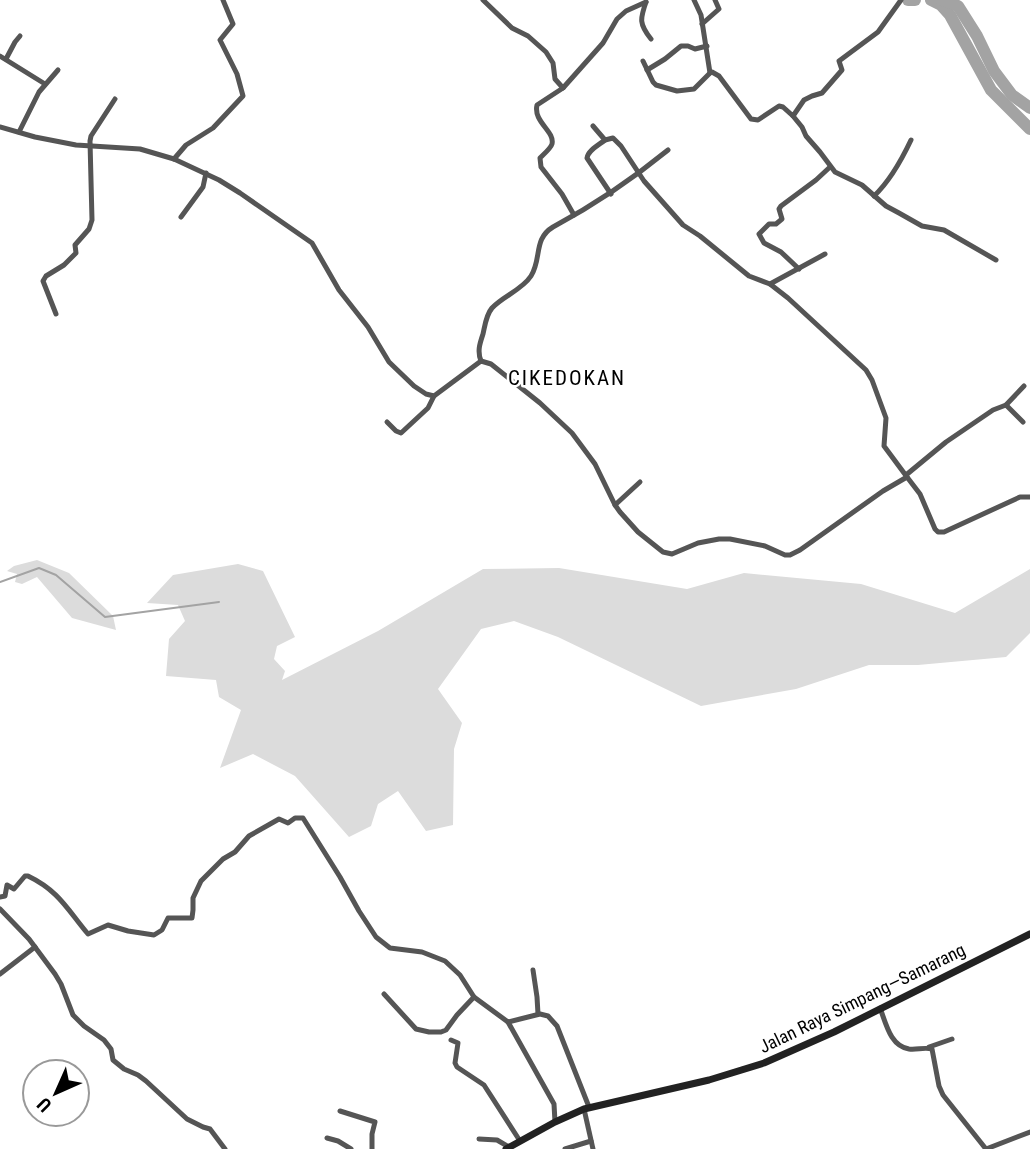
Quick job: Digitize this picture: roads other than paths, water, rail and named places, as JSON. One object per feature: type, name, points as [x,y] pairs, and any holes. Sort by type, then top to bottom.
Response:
[{"type":"main road","name":"Jalan Raya Simpang—Samarang","points":[[508,1148],[586,1108],[745,1070],[805,1046],[1030,934]]},
{"type":"street","points":[[174,159],[186,145],[213,128],[243,96],[237,74],[220,40],[233,24],[223,0]]},
{"type":"street","points":[[483,0],[512,28],[523,33],[546,52],[553,64],[555,79],[563,88]]},
{"type":"street","points":[[694,0],[701,15],[710,73]]},
{"type":"street","points":[[702,24],[719,9],[715,0]]},
{"type":"street","points":[[574,215],[541,167],[540,158],[553,142],[535,109],[539,103],[563,88],[603,43],[617,19],[626,11],[647,1]]},
{"type":"street","points":[[647,1],[641,24],[651,39]]},
{"type":"street","points":[[793,116],[804,100],[822,93],[830,86],[842,70],[838,62],[840,59],[878,32],[900,2]]},
{"type":"street","points":[[20,36],[3,57],[45,84]]},
{"type":"street","points":[[647,70],[681,46],[695,49],[707,46]]},
{"type":"street","points":[[642,61],[656,85],[677,91],[694,89],[710,73]]},
{"type":"street","points":[[19,132],[33,102],[58,70]]},
{"type":"street","points":[[710,73],[719,76],[751,119],[758,120],[779,106],[783,107],[802,127],[835,172],[862,185],[899,214],[922,226],[944,230],[996,260]]},
{"type":"street","points":[[57,314],[43,281],[76,253],[74,246],[90,225],[92,214],[89,146],[91,136],[115,99]]},
{"type":"street","points":[[593,126],[605,140]]},
{"type":"street","points":[[0,127],[58,142],[131,147],[174,159],[206,173],[240,193],[312,243],[339,290],[368,327],[389,362],[414,386],[434,396]]},
{"type":"street","points":[[611,194],[587,154],[605,140],[613,138],[644,181],[683,225],[710,243],[749,276],[770,284],[788,298],[866,370],[886,418],[884,446],[920,494],[935,529],[944,532],[1020,497],[1030,497]]},
{"type":"street","points":[[874,196],[888,180],[911,140]]},
{"type":"street","points":[[481,360],[479,348],[487,318],[492,308],[529,279],[534,271],[544,233],[611,194],[668,150]]},
{"type":"street","points":[[799,269],[781,252],[764,243],[759,234],[769,224],[776,224],[782,219],[780,206],[830,167]]},
{"type":"street","points":[[181,217],[202,190],[206,173]]},
{"type":"street","points":[[770,284],[825,254]]},
{"type":"street","points":[[387,422],[401,433],[428,408],[434,396],[481,360]]},
{"type":"street","points":[[481,360],[491,364],[541,403],[572,433],[595,464],[615,505],[638,532],[665,553],[672,554],[698,543],[719,539],[765,546],[785,555],[800,551],[906,476],[946,442],[993,410],[1006,405],[1024,386]]},
{"type":"street","points":[[1006,405],[1023,422]]},
{"type":"street","points":[[615,505],[640,482]]},
{"type":"street","points":[[2,897],[7,885],[13,889],[26,876],[51,889],[88,934],[108,925],[154,935],[160,932],[169,918],[192,918],[193,898],[199,884],[249,836],[279,819],[288,823],[295,818],[303,818],[376,937],[390,948],[422,952],[446,961],[460,975],[474,997],[508,1022],[554,1104],[555,1122]]},
{"type":"street","points":[[0,909],[25,934],[59,979],[73,1015],[104,1040],[116,1063],[141,1077],[187,1119],[210,1129],[225,1149]]},
{"type":"street","points":[[0,974],[35,947]]},
{"type":"street","points":[[533,970],[538,1014]]},
{"type":"street","points":[[384,994],[413,1027],[429,1032],[446,1030],[474,997]]},
{"type":"street","points":[[877,1010],[897,1044],[909,1049],[929,1047],[952,1039]]},
{"type":"street","points":[[508,1022],[538,1014],[548,1016],[558,1026],[586,1108],[593,1149]]},
{"type":"street","points":[[451,1040],[458,1043],[454,1063],[484,1085],[520,1141]]},
{"type":"street","points":[[929,1047],[932,1049],[943,1094],[985,1149],[1030,1132]]},
{"type":"street","points":[[340,1111],[375,1122],[372,1149]]},
{"type":"street","points":[[327,1138],[351,1149]]},
{"type":"street","points":[[479,1139],[497,1140],[508,1148]]},
{"type":"street","points":[[565,1149],[591,1141]]},
{"type":"waterway","points":[[908,0],[915,0]]},
{"type":"waterway","points":[[931,0],[941,5],[950,15],[991,90],[1030,129]]},
{"type":"waterway","points":[[942,0],[958,6],[994,71],[1012,95],[1030,108]]},
{"type":"waterway","points":[[0,582],[39,568],[56,575],[105,617],[219,602]]},
{"type":"district","name":"CIKEDOKAN","points":[[567,378]]}]
